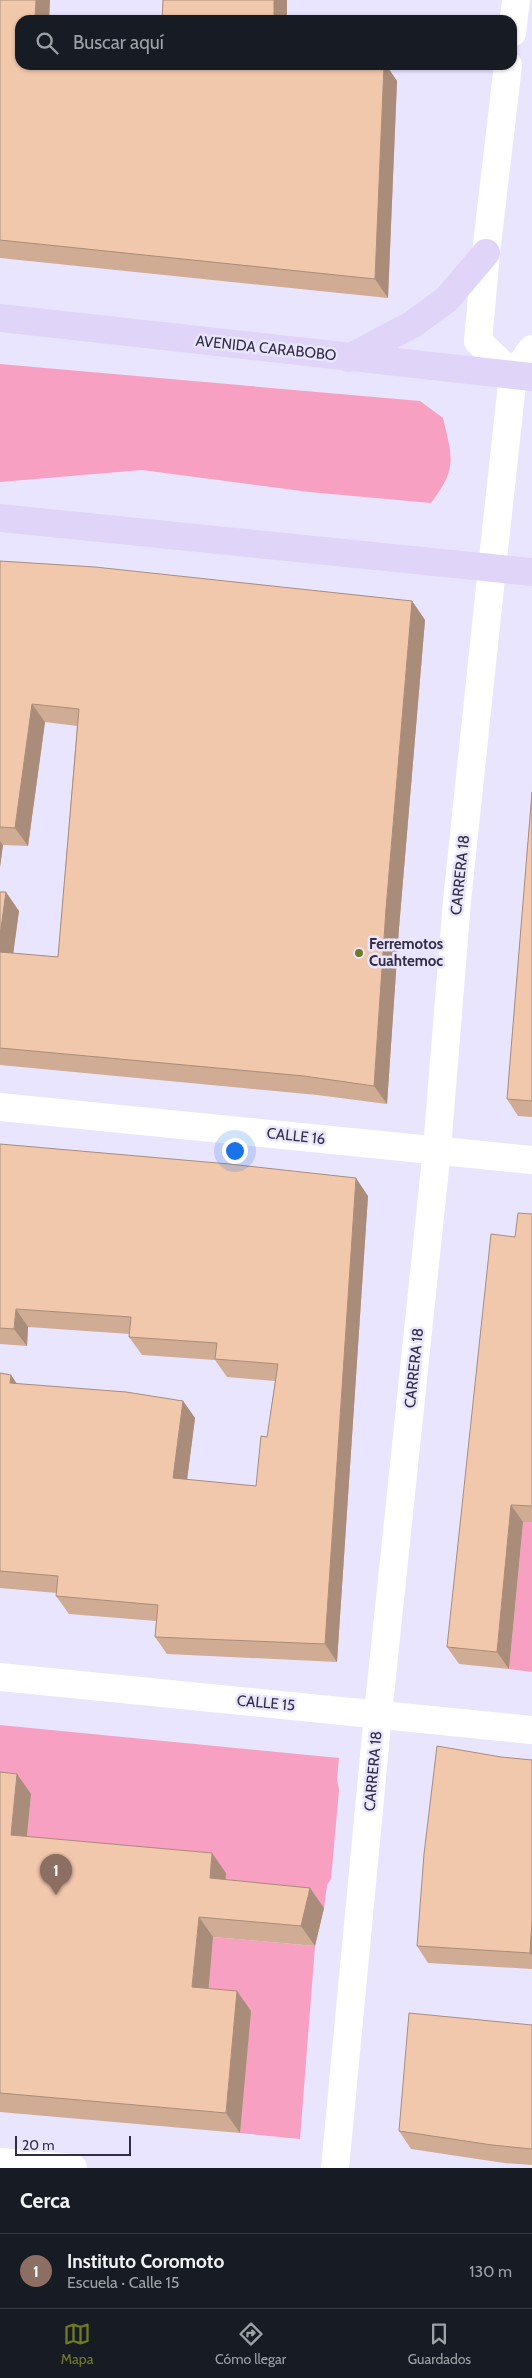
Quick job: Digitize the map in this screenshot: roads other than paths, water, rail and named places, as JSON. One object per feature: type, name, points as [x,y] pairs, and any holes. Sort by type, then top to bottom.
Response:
[{"type":"main road","points":[[349,358],[413,324],[447,299],[486,252]]},
{"type":"main road","name":"AVENIDA CARABOBO","points":[[0,318],[522,376]]},
{"type":"main road","points":[[0,518],[532,572]]},
{"type":"street","points":[[514,15],[516,0]]},
{"type":"street","points":[[507,70],[486,252],[478,340],[522,376],[532,349]]},
{"type":"street","name":"CARRERA 18","points":[[335,2168],[378,1714],[437,1149],[457,901],[492,568],[522,376]]},
{"type":"street","name":"CALLE 16","points":[[0,1107],[437,1149],[532,1160]]},
{"type":"street","name":"CALLE 15","points":[[0,1677],[532,1730]]},
{"type":"street","points":[[0,2162],[73,2168]]},
{"type":"place","name":"Ferremotos Cuahtemoc","points":[[359,953]]},
{"type":"place","name":"Instituto Coromoto","points":[[56,1895]]}]
